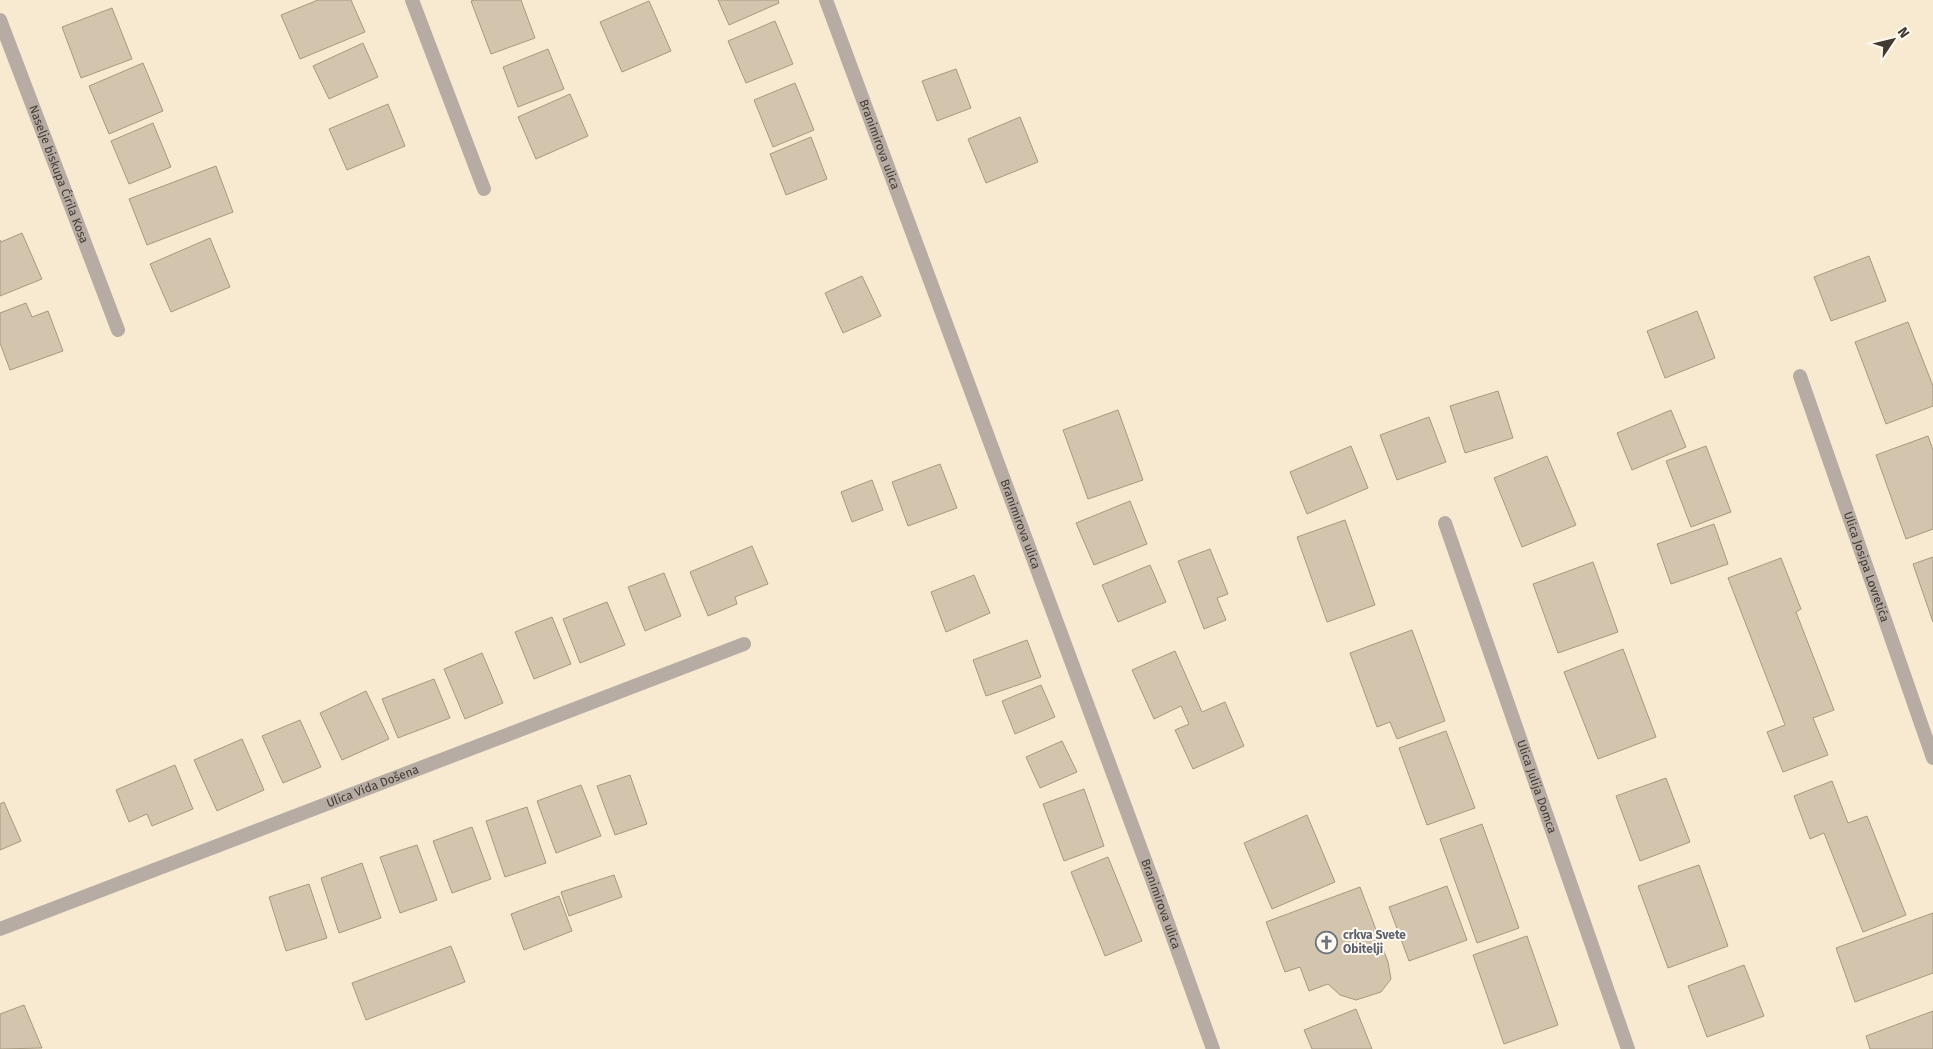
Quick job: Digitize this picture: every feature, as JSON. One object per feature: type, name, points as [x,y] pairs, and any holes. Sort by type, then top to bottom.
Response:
[{"type":"street","points":[[412,0],[484,189]]},
{"type":"street","name":"Branimirova ulica","points":[[826,0],[1149,870],[1213,1049]]},
{"type":"street","name":"Naselje biskupa Ćirila Kosa","points":[[0,20],[118,330]]},
{"type":"street","name":"Ulica Josipa Lovretića","points":[[1800,376],[1933,758]]},
{"type":"street","name":"Ulica Julija Domca","points":[[1445,523],[1628,1049]]},
{"type":"street","name":"Ulica Vida Došena","points":[[0,929],[744,644]]},
{"type":"building","points":[[318,0],[351,0],[365,32],[300,59],[281,15]]},
{"type":"building","points":[[521,0],[535,38],[491,54],[471,1]]},
{"type":"building","points":[[718,0],[778,0],[779,3],[729,25]]},
{"type":"building","points":[[649,1],[671,51],[622,72],[600,22]]},
{"type":"building","points":[[112,8],[132,59],[81,78],[62,27]]},
{"type":"building","points":[[775,21],[793,64],[746,83],[728,41]]},
{"type":"building","points":[[363,43],[378,77],[329,99],[313,66]]},
{"type":"building","points":[[548,49],[564,89],[518,107],[503,67]]},
{"type":"building","points":[[143,63],[163,111],[109,134],[89,86]]},
{"type":"building","points":[[956,69],[971,108],[937,121],[922,81]]},
{"type":"building","points":[[795,83],[814,130],[773,147],[754,100]]},
{"type":"building","points":[[570,94],[588,136],[536,159],[518,117]]},
{"type":"building","points":[[388,104],[405,146],[347,170],[329,129]]},
{"type":"building","points":[[1020,117],[1038,162],[986,183],[968,139]]},
{"type":"building","points":[[153,123],[171,167],[129,184],[111,141]]},
{"type":"building","points":[[811,137],[827,179],[786,195],[770,154]]},
{"type":"building","points":[[216,166],[233,212],[147,245],[129,199]]},
{"type":"building","points":[[22,233],[42,279],[0,296],[0,240],[1,242]]},
{"type":"building","points":[[210,238],[230,287],[171,312],[150,264]]},
{"type":"building","points":[[1869,256],[1886,301],[1831,321],[1814,277]]},
{"type":"building","points":[[862,276],[881,316],[843,333],[825,293]]},
{"type":"building","points":[[26,303],[32,317],[48,311],[63,351],[10,370],[0,343],[0,313]]},
{"type":"building","points":[[1697,311],[1715,358],[1665,378],[1647,331]]},
{"type":"building","points":[[1908,322],[1933,386],[1933,406],[1886,424],[1855,342]]},
{"type":"building","points":[[1498,391],[1513,438],[1465,453],[1450,406]]},
{"type":"building","points":[[1118,410],[1143,480],[1088,499],[1063,430]]},
{"type":"building","points":[[1671,410],[1686,447],[1632,470],[1617,433]]},
{"type":"building","points":[[1429,417],[1446,462],[1397,480],[1380,435]]},
{"type":"building","points":[[1928,436],[1933,450],[1933,529],[1906,539],[1876,455]]},
{"type":"building","points":[[1351,446],[1368,488],[1307,514],[1290,472]]},
{"type":"building","points":[[1706,446],[1731,512],[1691,527],[1666,461]]},
{"type":"building","points":[[1547,456],[1576,525],[1522,547],[1494,478]]},
{"type":"building","points":[[940,464],[957,508],[908,526],[892,482]]},
{"type":"building","points":[[872,480],[883,510],[852,522],[841,492]]},
{"type":"building","points":[[1130,501],[1147,544],[1094,565],[1076,523]]},
{"type":"building","points":[[1345,520],[1375,605],[1327,622],[1297,537]]},
{"type":"building","points":[[1714,524],[1728,564],[1671,584],[1657,544]]},
{"type":"building","points":[[752,546],[768,584],[735,597],[737,604],[708,616],[690,572]]},
{"type":"building","points":[[1210,549],[1228,594],[1217,598],[1226,620],[1204,629],[1178,561]]},
{"type":"building","points":[[1933,557],[1933,622],[1913,564]]},
{"type":"building","points":[[1781,558],[1801,609],[1796,612],[1834,710],[1813,718],[1828,755],[1783,772],[1767,732],[1785,725],[1728,578]]},
{"type":"building","points":[[1593,562],[1618,632],[1558,653],[1533,584]]},
{"type":"building","points":[[1150,565],[1166,602],[1118,622],[1102,585]]},
{"type":"building","points":[[664,573],[681,616],[645,631],[628,587]]},
{"type":"building","points":[[974,575],[990,613],[946,632],[931,592]]},
{"type":"building","points":[[607,602],[625,645],[580,663],[563,619]]},
{"type":"building","points":[[552,617],[571,664],[534,679],[515,632]]},
{"type":"building","points":[[1412,630],[1445,721],[1397,739],[1390,722],[1377,727],[1350,653]]},
{"type":"building","points":[[1027,640],[1041,677],[986,696],[973,660]]},
{"type":"building","points":[[1623,649],[1656,737],[1598,759],[1564,672]]},
{"type":"building","points":[[1175,651],[1202,712],[1225,702],[1244,746],[1193,769],[1175,730],[1189,724],[1181,706],[1154,719],[1132,670]]},
{"type":"building","points":[[482,653],[503,703],[465,719],[444,669]]},
{"type":"building","points":[[434,679],[450,718],[398,738],[382,699]]},
{"type":"building","points":[[1041,685],[1055,717],[1015,734],[1002,701]]},
{"type":"building","points":[[366,691],[389,739],[342,760],[320,713]]},
{"type":"building","points":[[300,720],[321,767],[283,783],[262,736]]},
{"type":"building","points":[[1446,731],[1475,808],[1427,825],[1399,748]]},
{"type":"building","points":[[242,739],[264,790],[217,811],[194,760]]},
{"type":"building","points":[[1062,741],[1077,772],[1040,788],[1026,757]]},
{"type":"building","points":[[175,765],[193,809],[152,826],[147,814],[129,822],[116,790]]},
{"type":"building","points":[[630,775],[647,824],[615,835],[597,786]]},
{"type":"building","points":[[1666,778],[1690,842],[1640,861],[1616,796]]},
{"type":"building","points":[[1832,781],[1848,823],[1867,816],[1906,915],[1863,932],[1824,833],[1810,839],[1794,796]]},
{"type":"building","points":[[581,785],[601,836],[556,853],[537,801]]},
{"type":"building","points":[[1084,789],[1104,846],[1064,861],[1043,804]]},
{"type":"building","points":[[4,802],[21,841],[0,850],[0,804]]},
{"type":"building","points":[[527,807],[546,863],[505,877],[486,821]]},
{"type":"building","points":[[1307,815],[1335,882],[1272,909],[1244,843]]},
{"type":"building","points":[[1482,824],[1519,928],[1477,943],[1440,839]]},
{"type":"building","points":[[472,827],[491,879],[452,893],[433,841]]},
{"type":"building","points":[[417,845],[437,900],[400,913],[380,857]]},
{"type":"building","points":[[1108,857],[1142,941],[1105,956],[1071,872]]},
{"type":"building","points":[[362,863],[381,918],[339,933],[321,878]]},
{"type":"building","points":[[1699,865],[1728,946],[1668,968],[1638,886]]},
{"type":"building","points":[[614,875],[622,897],[569,916],[561,892]]},
{"type":"building","points":[[309,884],[327,938],[286,951],[269,897]]},
{"type":"building","points":[[1447,886],[1467,940],[1409,961],[1389,907]]},
{"type":"building","name":"crkva Svete Obitelji","points":[[1360,887],[1388,962],[1391,979],[1381,992],[1356,1000],[1340,995],[1328,984],[1309,991],[1300,967],[1285,972],[1266,922]]},
{"type":"building","points":[[559,896],[572,931],[524,950],[511,914]]},
{"type":"building","points":[[1933,913],[1933,973],[1855,1002],[1836,948]]},
{"type":"building","points":[[1527,936],[1558,1025],[1504,1044],[1473,955]]},
{"type":"building","points":[[451,946],[465,982],[366,1020],[352,983]]},
{"type":"building","points":[[1744,965],[1764,1016],[1707,1037],[1688,986]]},
{"type":"building","points":[[24,1005],[42,1048],[0,1049],[0,1014]]},
{"type":"building","points":[[1356,1009],[1372,1049],[1312,1049],[1304,1030]]},
{"type":"building","points":[[1933,1011],[1933,1049],[1870,1049],[1866,1036]]},
{"type":"place","name":"crkva Svete Obitelji","points":[[1327,942]]}]
